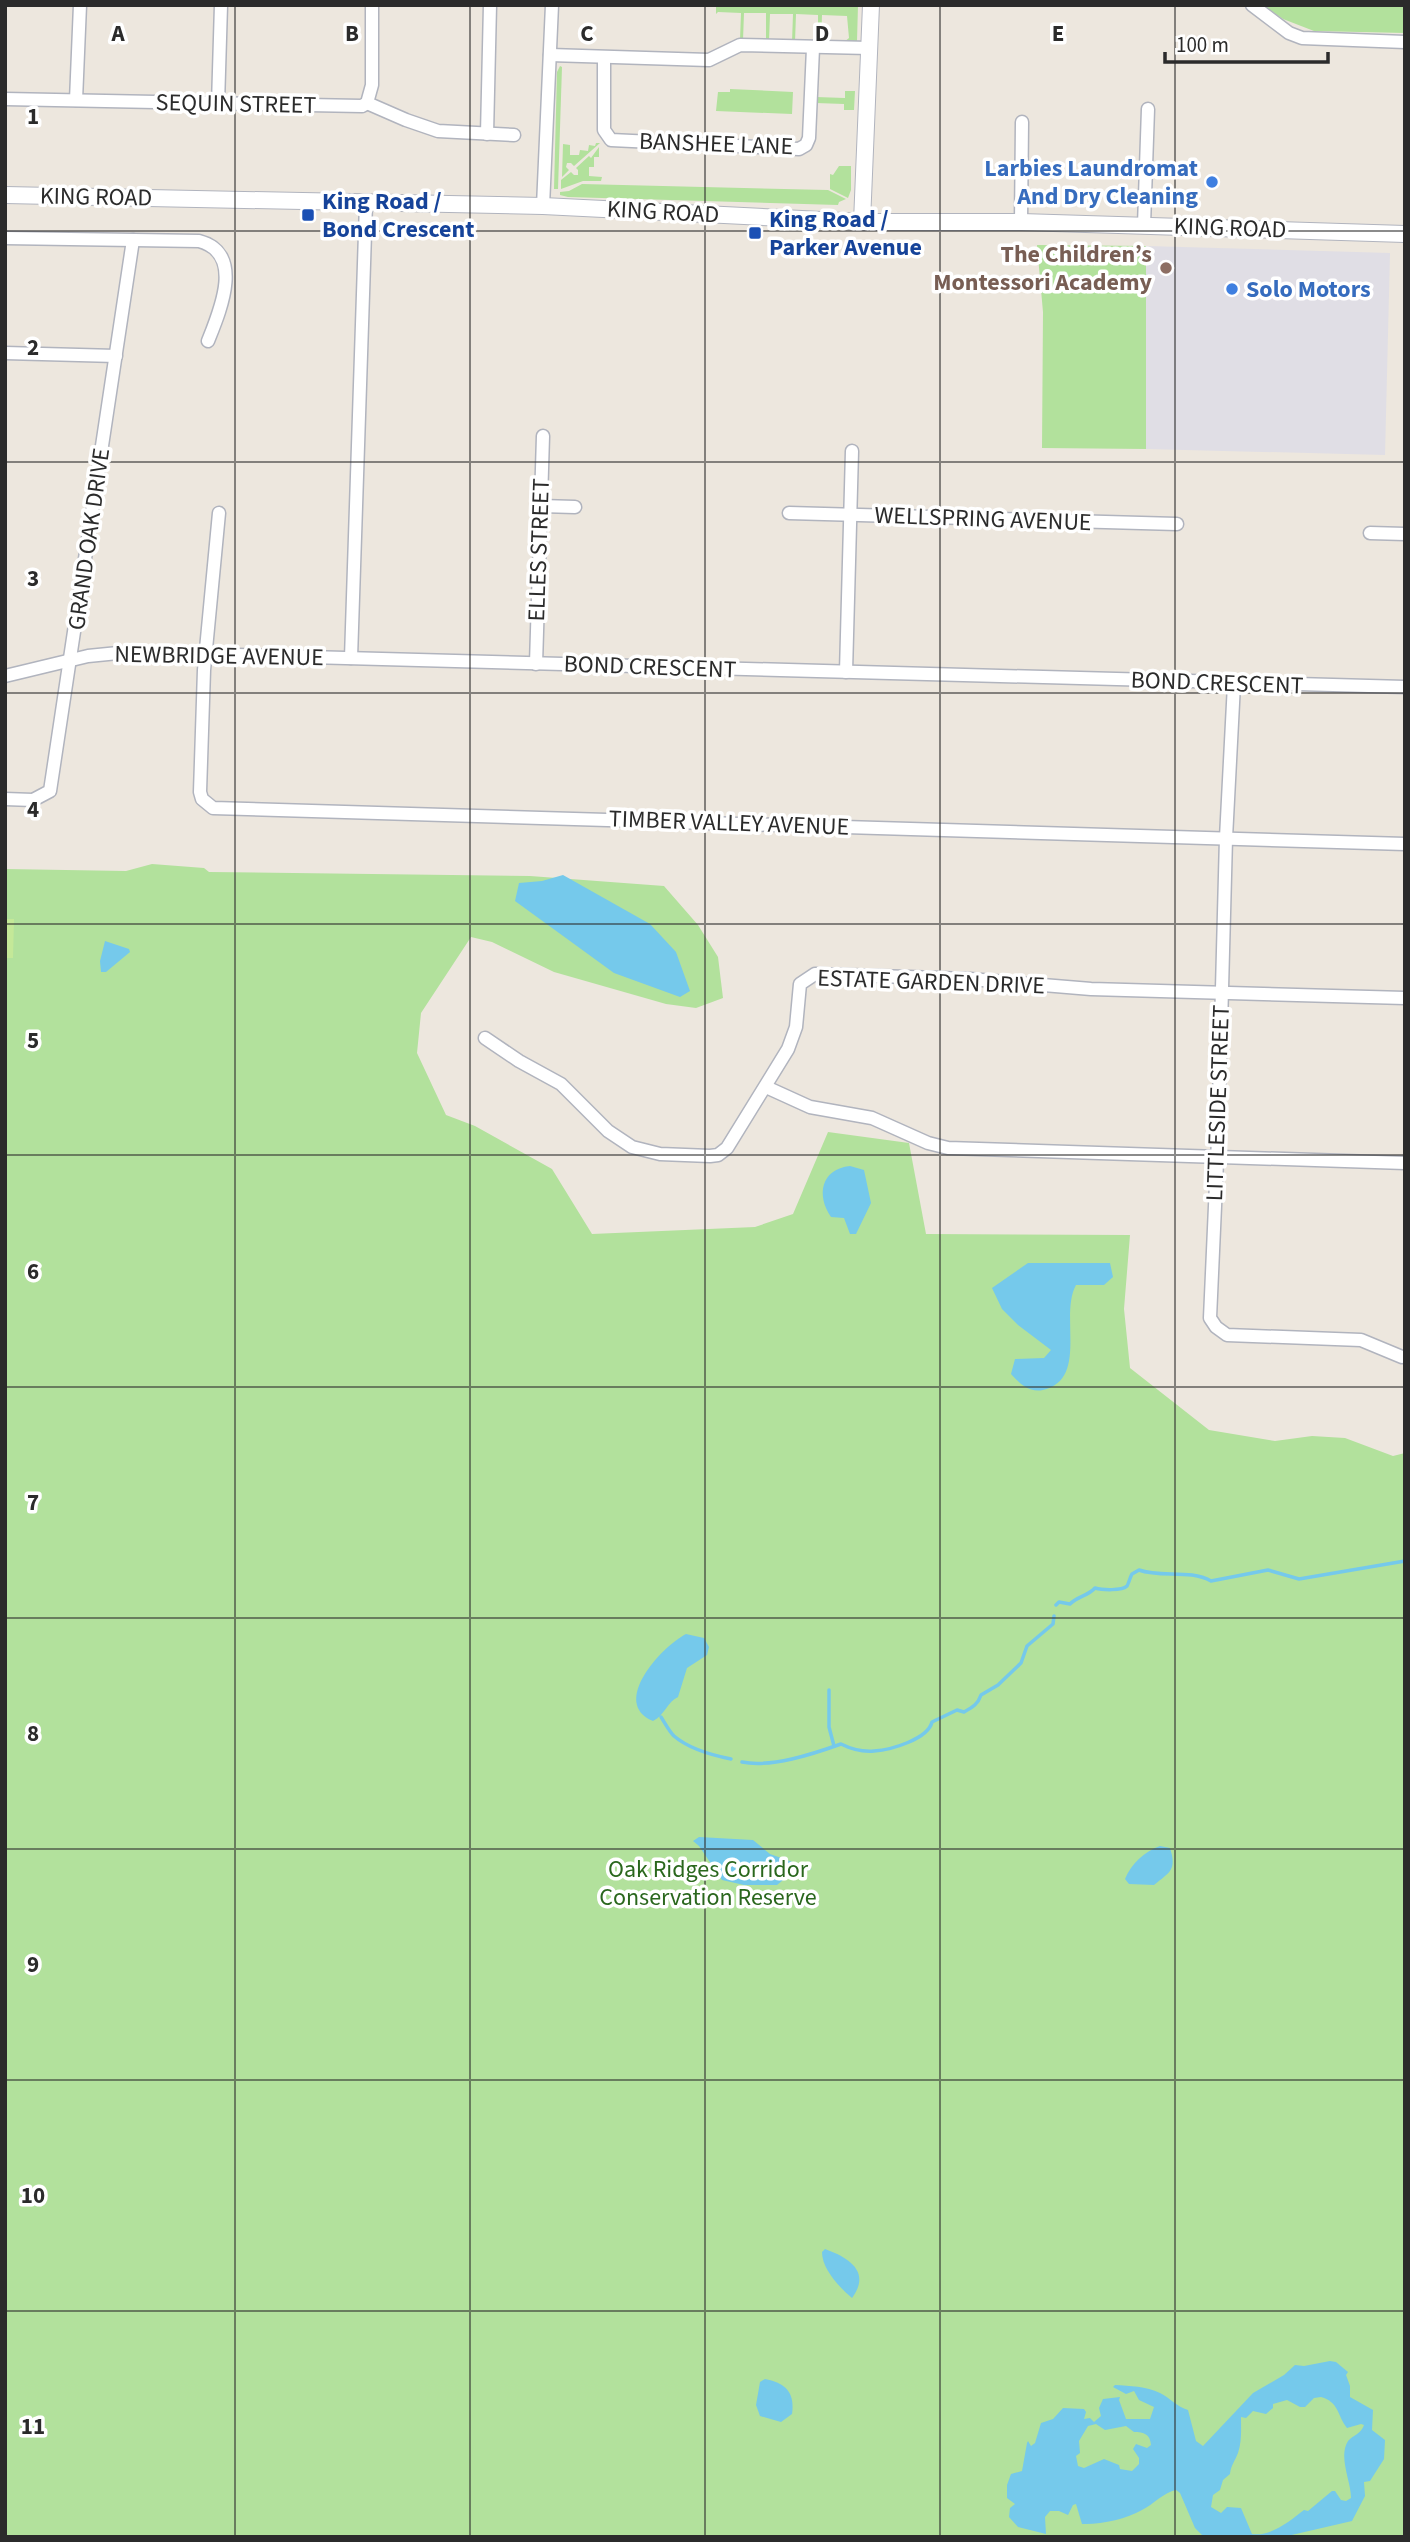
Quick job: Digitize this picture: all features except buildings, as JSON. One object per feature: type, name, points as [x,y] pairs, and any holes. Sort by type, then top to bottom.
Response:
[{"type":"main road","points":[[862,222],[871,5]]},
{"type":"main road","name":"KING ROAD","points":[[5,195],[543,206],[862,222],[1021,222],[1405,234]]},
{"type":"street","points":[[76,100],[80,5]]},
{"type":"street","points":[[218,104],[221,5]]},
{"type":"street","points":[[372,5],[372,85],[368,103],[438,131],[514,135]]},
{"type":"street","points":[[487,134],[490,5]]},
{"type":"street","points":[[543,206],[552,5]]},
{"type":"street","points":[[1252,5],[1289,33],[1302,38],[1405,42]]},
{"type":"street","points":[[550,55],[709,60],[740,45],[869,48]]},
{"type":"street","name":"BANSHEE LANE","points":[[604,58],[604,130],[611,140],[799,149],[806,145],[809,138],[813,48]]},
{"type":"street","name":"SEQUIN STREET","points":[[5,99],[362,106],[368,103]]},
{"type":"street","points":[[1144,225],[1148,109]]},
{"type":"street","points":[[1021,222],[1022,122]]},
{"type":"street","points":[[351,658],[366,203]]},
{"type":"street","points":[[5,238],[199,241],[213,246],[225,265],[223,306],[208,341]]},
{"type":"street","name":"GRAND OAK DRIVE","points":[[5,799],[33,800],[50,790],[133,240]]},
{"type":"street","points":[[5,353],[116,356]]},
{"type":"street","name":"ELLES STREET","points":[[536,664],[543,436]]},
{"type":"street","points":[[846,672],[852,451]]},
{"type":"street","points":[[541,506],[575,507]]},
{"type":"street","points":[[206,654],[219,513]]},
{"type":"street","name":"WELLSPRING AVENUE","points":[[789,513],[1177,524]]},
{"type":"street","points":[[1370,533],[1405,534]]},
{"type":"street","name":"NEWBRIDGE AVENUE","points":[[5,676],[71,659],[128,652],[351,658]]},
{"type":"street","name":"TIMBER VALLEY AVENUE","points":[[206,654],[200,792],[206,804],[220,810],[310,810],[1405,844]]},
{"type":"street","name":"BOND CRESCENT","points":[[351,658],[1405,687]]},
{"type":"street","name":"LITTLESIDE STREET","points":[[1234,684],[1226,838],[1210,1318],[1216,1327],[1227,1335],[1361,1340],[1402,1357]]},
{"type":"street","name":"ESTATE GARDEN DRIVE","points":[[485,1038],[561,1084],[618,1139],[632,1147],[652,1153],[710,1156],[723,1152],[766,1087],[792,1039],[800,985],[815,974],[970,979],[1091,989],[1405,998]]},
{"type":"street","points":[[766,1087],[810,1107],[872,1118],[928,1143],[948,1147],[1405,1163]]},
{"type":"shaded area","points":[[1146,246],[1390,253],[1385,455],[1146,449]]},
{"type":"green space","points":[[716,5],[858,5],[857,41],[844,42],[849,38],[847,16],[822,15],[821,42],[818,42],[818,15],[796,14],[795,42],[792,42],[793,14],[770,14],[769,41],[766,41],[766,13],[744,13],[743,40],[740,40],[741,13],[716,14]]},
{"type":"green space","points":[[1262,5],[1405,5],[1405,33],[1314,31],[1283,19]]},
{"type":"green space","points":[[560,66],[558,189],[554,189],[557,72]]},
{"type":"green space","points":[[730,89],[793,92],[792,114],[716,111],[718,92],[730,92]]},
{"type":"green space","points":[[845,91],[855,91],[854,110],[844,110],[844,104],[816,103],[816,97],[845,98]]},
{"type":"green space","points":[[600,143],[574,166],[567,163],[569,170],[562,177],[563,144],[570,145],[570,155],[579,155],[580,150],[588,151],[589,145],[595,146]]},
{"type":"green space","points":[[599,147],[599,157],[594,157],[594,167],[589,167],[589,176],[602,177],[601,181],[583,181],[561,189],[561,180],[571,172],[578,175],[576,168],[589,156],[591,158]]},
{"type":"green space","points":[[839,166],[851,166],[851,190],[848,198],[830,189],[830,174],[833,175]]},
{"type":"green space","points":[[582,184],[828,190],[846,199],[838,205],[560,195],[560,192],[569,191]]},
{"type":"green space","points":[[1037,245],[1146,246],[1146,449],[1042,448],[1043,312]]},
{"type":"green space","name":"Oak Ridges Corridor Conservation Reserve","points":[[152,864],[204,868],[209,872],[530,876],[664,886],[698,925],[718,957],[723,998],[696,1008],[666,1004],[554,972],[492,942],[471,937],[421,1013],[417,1053],[446,1115],[475,1126],[552,1169],[592,1234],[755,1227],[793,1214],[828,1132],[909,1143],[926,1234],[1130,1235],[1124,1309],[1130,1368],[1209,1430],[1275,1441],[1312,1436],[1345,1438],[1393,1456],[1405,1453],[1405,2537],[5,2537],[5,869],[126,871]]},
{"type":"green space","points":[[5,919],[14,919],[13,958],[5,958]]},
{"type":"water","points":[[563,875],[650,924],[676,952],[690,991],[680,997],[614,973],[515,901],[519,883],[542,881]]},
{"type":"water","points":[[105,941],[129,949],[130,952],[106,972],[101,972],[100,961]]},
{"type":"water","points":[[850,1166],[864,1170],[871,1203],[856,1234],[850,1234],[844,1218],[831,1217],[826,1209],[823,1192],[827,1178],[833,1172]]},
{"type":"water","points":[[1028,1263],[1110,1263],[1113,1277],[1104,1285],[1076,1285],[1070,1313],[1069,1360],[1065,1373],[1057,1384],[1038,1391],[1025,1387],[1011,1374],[1015,1359],[1044,1358],[1051,1350],[1002,1309],[992,1288]]},
{"type":"water","points":[[686,1634],[704,1638],[709,1647],[707,1655],[687,1668],[678,1697],[653,1721],[641,1713],[636,1702],[638,1689],[653,1662]]},
{"type":"water","points":[[699,1837],[753,1840],[770,1854],[812,1869],[788,1876],[777,1885],[744,1885],[722,1880],[693,1841]]},
{"type":"water","points":[[1160,1846],[1170,1848],[1173,1861],[1171,1870],[1154,1885],[1129,1884],[1125,1879],[1135,1863]]},
{"type":"water","points":[[825,2249],[848,2261],[858,2273],[859,2280],[852,2298],[828,2271],[822,2252]]},
{"type":"water","points":[[1330,2361],[1336,2362],[1348,2372],[1346,2375],[1350,2397],[1373,2410],[1372,2430],[1385,2440],[1384,2459],[1370,2481],[1364,2482],[1365,2496],[1352,2521],[1283,2537],[1204,2537],[1195,2528],[1180,2493],[1176,2490],[1136,2513],[1105,2522],[1082,2524],[1076,2504],[1068,2515],[1050,2511],[1045,2517],[1046,2534],[1018,2527],[1009,2517],[1010,2508],[1015,2504],[1007,2498],[1007,2485],[1011,2474],[1022,2471],[1027,2443],[1028,2441],[1031,2446],[1035,2443],[1041,2423],[1053,2419],[1063,2408],[1084,2409],[1084,2419],[1090,2418],[1094,2422],[1101,2416],[1099,2408],[1103,2399],[1120,2397],[1126,2419],[1150,2419],[1154,2407],[1139,2400],[1134,2391],[1126,2394],[1113,2387],[1115,2385],[1149,2389],[1188,2410],[1196,2441],[1203,2446],[1253,2393],[1284,2375],[1295,2365]],"holes":[[[1321,2397],[1331,2402],[1347,2428],[1364,2425],[1345,2447],[1351,2498],[1341,2500],[1335,2491],[1332,2491],[1308,2511],[1304,2510],[1273,2531],[1259,2534],[1252,2534],[1241,2508],[1227,2507],[1221,2513],[1211,2507],[1213,2495],[1220,2490],[1223,2480],[1230,2474],[1238,2453],[1241,2417],[1246,2418],[1253,2411],[1266,2414],[1273,2408],[1273,2404],[1287,2400],[1305,2407],[1314,2398]],[[1096,2424],[1105,2430],[1126,2426],[1134,2432],[1148,2436],[1151,2445],[1147,2448],[1136,2444],[1133,2449],[1139,2458],[1139,2464],[1132,2471],[1120,2469],[1119,2465],[1104,2459],[1084,2468],[1078,2466],[1076,2456],[1080,2453],[1079,2441],[1088,2426]]]},
{"type":"water","points":[[765,2379],[784,2386],[792,2400],[792,2414],[781,2422],[760,2416],[756,2405],[760,2382]]},
{"type":"waterway","points":[[1056,1605],[1059,1602],[1070,1604],[1095,1588],[1124,1588],[1132,1574],[1139,1570],[1194,1575],[1211,1581],[1268,1570],[1299,1579],[1405,1561]]},
{"type":"waterway","points":[[742,1762],[779,1762],[841,1744],[870,1751],[908,1742],[924,1734],[932,1722],[957,1710],[964,1712],[977,1703],[981,1695],[998,1685],[1021,1663],[1027,1646],[1053,1624],[1054,1616]]},
{"type":"waterway","points":[[829,1690],[829,1727],[834,1746]]},
{"type":"waterway","points":[[661,1717],[674,1736],[686,1745],[731,1759]]},
{"type":"place","name":"Larbies Laundromat And Dry Cleaning","points":[[1212,182]]},
{"type":"place","name":"King Road / Bond Crescent","points":[[308,215]]},
{"type":"place","name":"King Road / Parker Avenue","points":[[755,233]]},
{"type":"place","name":"The Children’s Montessori Academy","points":[[1166,268]]},
{"type":"place","name":"Solo Motors","points":[[1232,289]]}]
